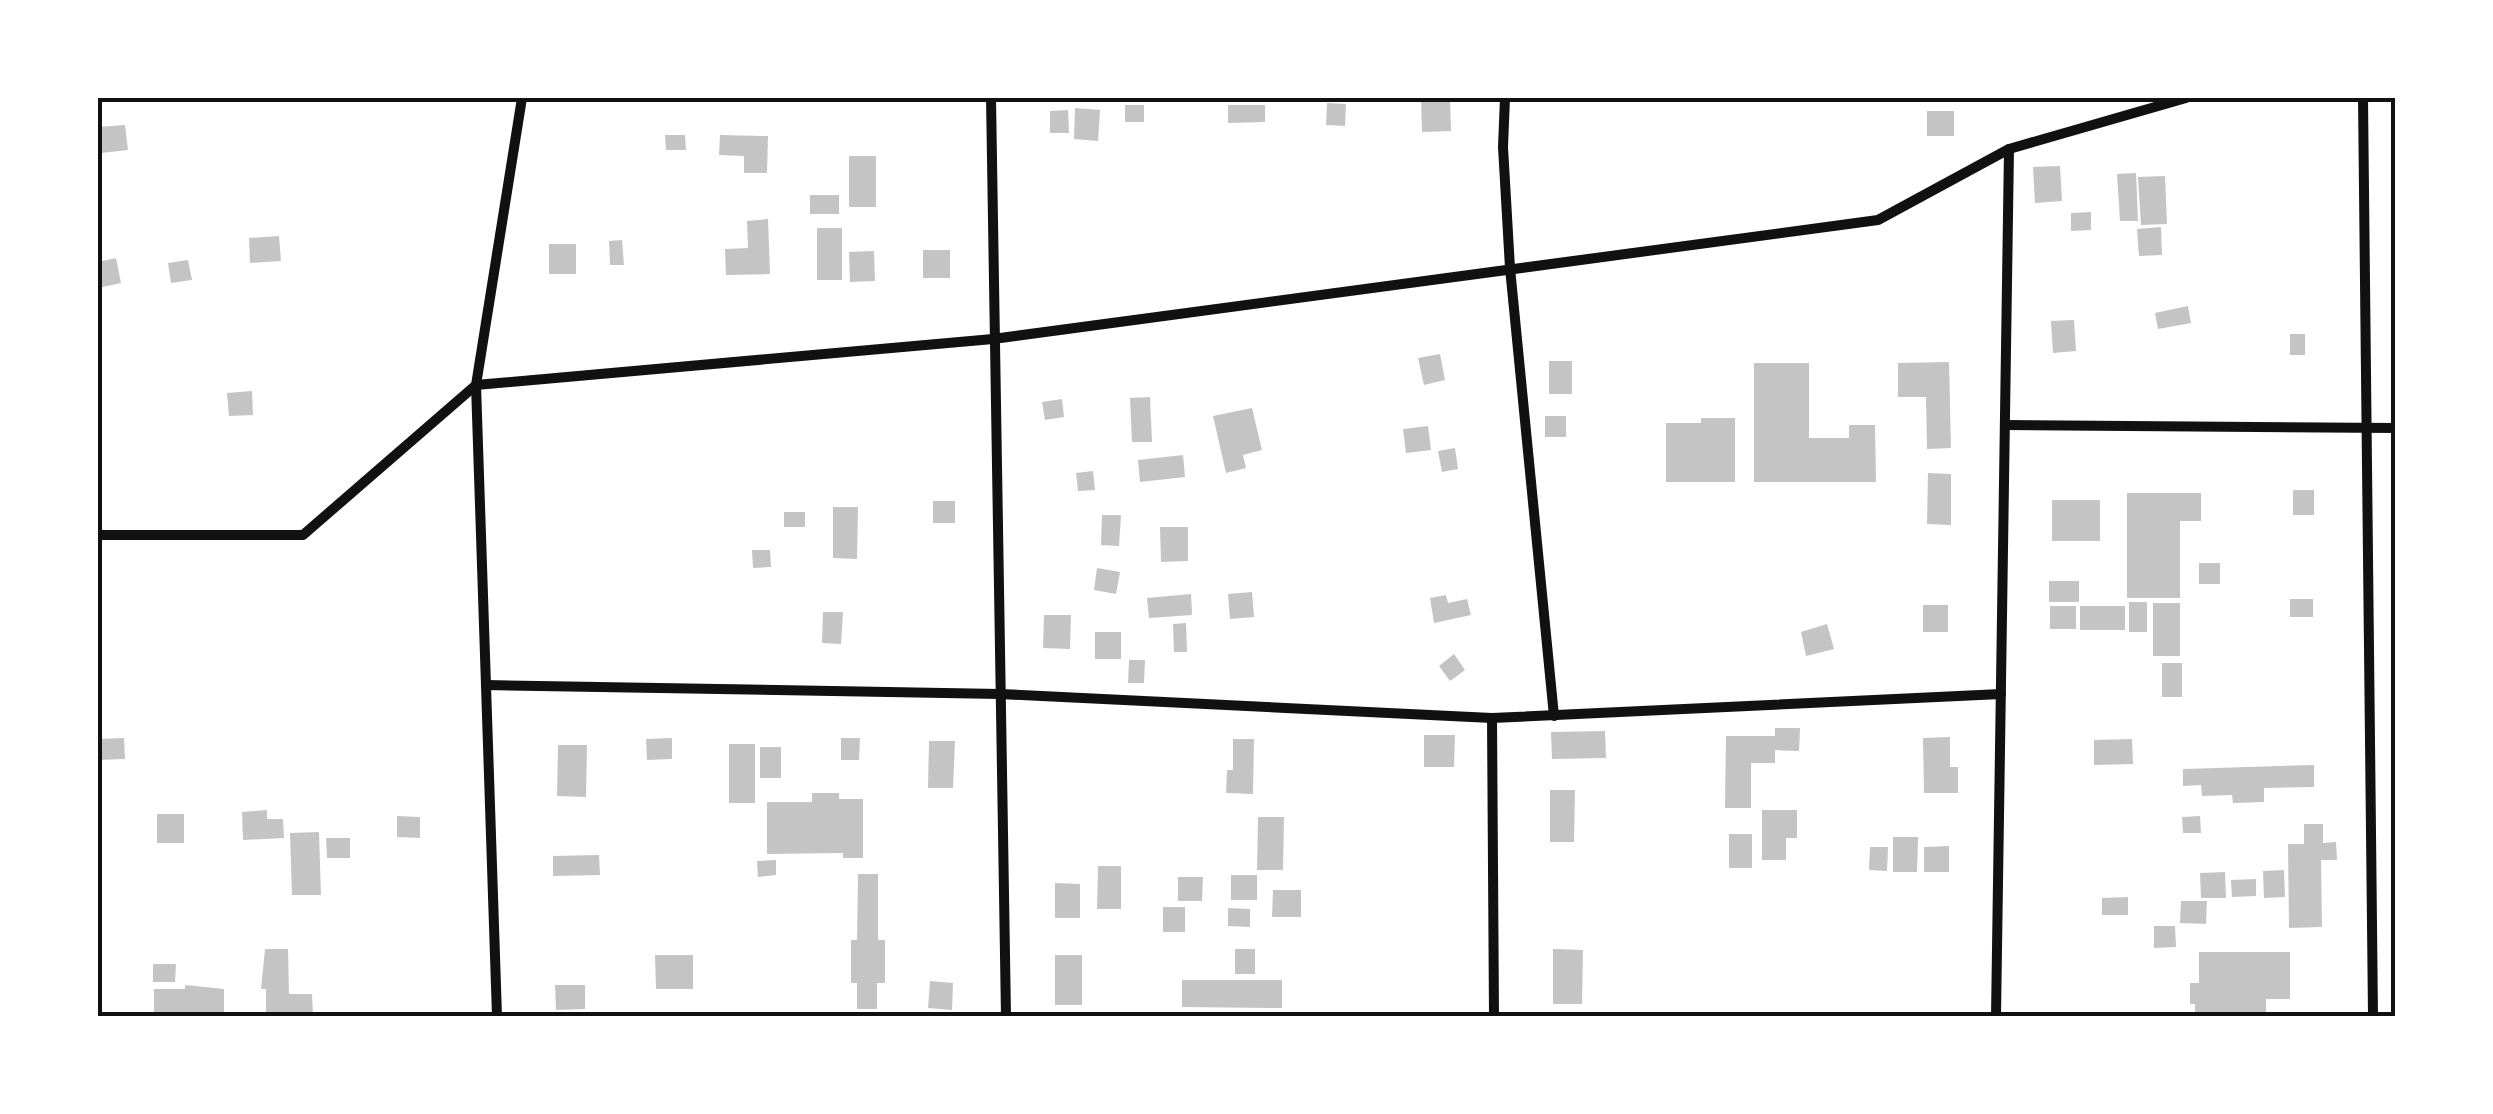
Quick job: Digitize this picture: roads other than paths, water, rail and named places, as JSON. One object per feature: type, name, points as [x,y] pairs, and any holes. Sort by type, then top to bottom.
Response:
[{"type":"street","points":[[497,1016],[476,386],[522,98]]},
{"type":"street","points":[[990,98],[1006,1016]]},
{"type":"street","points":[[1505,98],[1503,147],[1510,268],[1554,716]]},
{"type":"street","points":[[98,535],[303,535],[476,386],[992,339],[1878,220],[2009,149],[2186,98]]},
{"type":"street","points":[[2363,98],[2372,1016]]},
{"type":"street","points":[[1996,1016],[2009,149]]},
{"type":"street","points":[[2006,424],[2396,428]]},
{"type":"street","points":[[486,686],[1000,694],[1492,718],[2001,694]]},
{"type":"street","points":[[1492,718],[1494,1016]]}]
